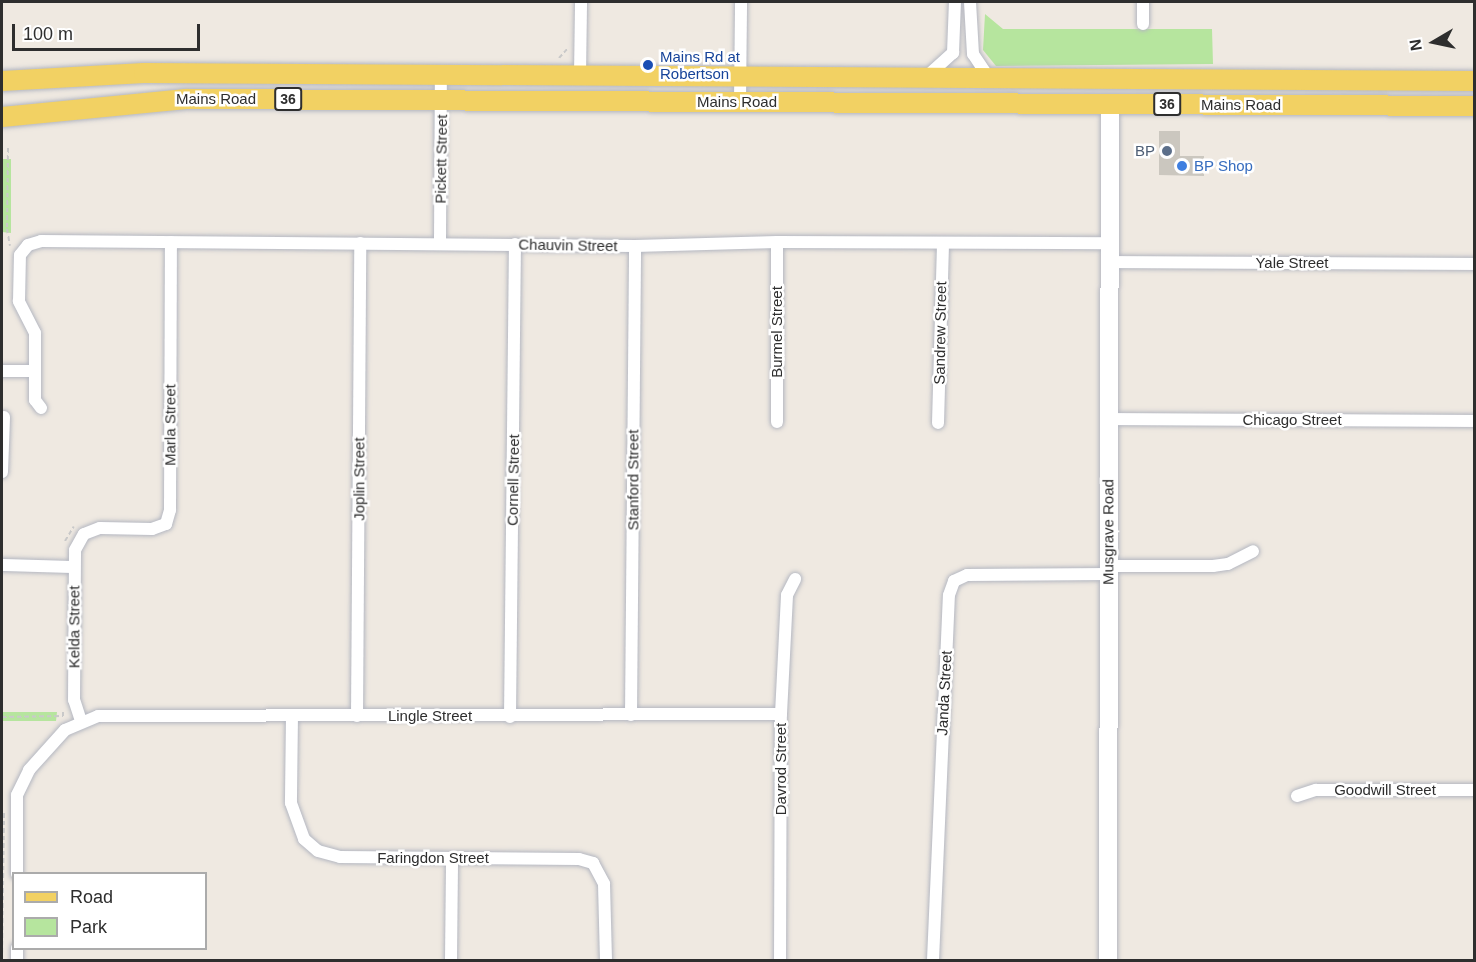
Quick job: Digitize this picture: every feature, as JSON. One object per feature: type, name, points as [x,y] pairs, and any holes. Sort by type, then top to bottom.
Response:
[{"type":"main road","name":"Mains Road","points":[[2,81],[98,73],[1474,81]]},
{"type":"main road","name":"Mains Road","points":[[2,117],[161,100],[1474,106]]},
{"type":"street","points":[[580,75],[581,2]]},
{"type":"street","points":[[740,102],[741,2]]},
{"type":"street","points":[[925,78],[953,53],[956,2]]},
{"type":"street","points":[[970,2],[973,54],[989,78]]},
{"type":"street","points":[[1143,2],[1143,24]]},
{"type":"street","name":"Pickett Street","points":[[440,243],[441,75]]},
{"type":"street","name":"Musgrave Road","points":[[1108,960],[1110,104]]},
{"type":"street","name":"Chauvin Street","points":[[35,371],[35,333],[18,301],[20,255],[28,245],[41,241],[515,243],[635,246],[777,242],[942,243],[1109,253]]},
{"type":"street","name":"Marla Street","points":[[84,534],[100,528],[152,529],[166,524],[170,510],[171,242]]},
{"type":"street","name":"Burmel Street","points":[[777,242],[777,422]]},
{"type":"street","name":"Joplin Street","points":[[357,716],[360,243]]},
{"type":"street","name":"Cornell Street","points":[[510,717],[515,243]]},
{"type":"street","name":"Sandrew Street","points":[[938,423],[942,243]]},
{"type":"street","name":"Stanford Street","points":[[631,715],[635,246]]},
{"type":"street","name":"Yale Street","points":[[1109,253],[1474,264]]},
{"type":"street","points":[[2,371],[35,371],[35,400],[41,408]]},
{"type":"street","points":[[2,472],[4,417]]},
{"type":"street","name":"Chicago Street","points":[[1109,419],[1474,421]]},
{"type":"street","name":"Kelda Street","points":[[81,722],[74,700],[74,567],[75,550],[84,534]]},
{"type":"street","points":[[1108,570],[1213,566],[1228,564],[1253,551]]},
{"type":"street","points":[[2,565],[74,567]]},
{"type":"street","name":"Janda Street","points":[[933,960],[949,595],[954,581],[968,575],[1108,570]]},
{"type":"street","name":"Davrod Street","points":[[780,960],[781,714],[787,595],[795,579]]},
{"type":"street","name":"Lingle Street","points":[[81,722],[119,714],[510,717],[781,714]]},
{"type":"street","name":"Faringdon Street","points":[[292,715],[291,803],[304,839],[318,851],[340,857],[579,859],[593,863],[604,884],[606,960]]},
{"type":"street","points":[[17,872],[16,795],[47,745],[81,722]]},
{"type":"street","name":"Goodwill Street","points":[[1297,796],[1316,790],[1474,790]]},
{"type":"street","points":[[451,960],[452,858]]},
{"type":"path","points":[[8,148],[7,229],[12,249]]},
{"type":"path","points":[[10,252],[15,244]]},
{"type":"path","points":[[2,717],[63,716]]},
{"type":"green space","points":[[985,14],[1003,29],[1212,29],[1213,64],[996,66],[983,50]]},
{"type":"green space","points":[[2,159],[11,159],[11,233],[2,232]]},
{"type":"green space","points":[[2,712],[57,712],[56,721],[2,721]]},
{"type":"building","name":"BP Shop","points":[[1159,131],[1180,131],[1180,156],[1204,156],[1204,176],[1159,175]]},
{"type":"place","name":"Mains Rd at Robertson","points":[[648,65]]},
{"type":"place","name":"BP","points":[[1167,151]]},
{"type":"place","name":"BP Shop","points":[[1182,166]]}]
